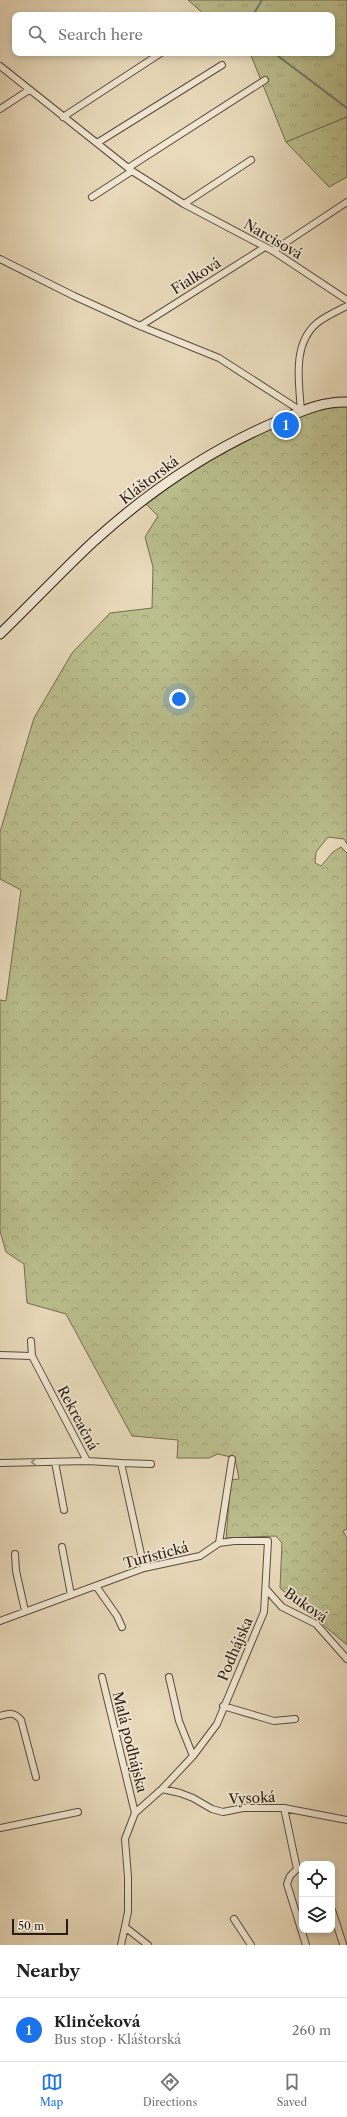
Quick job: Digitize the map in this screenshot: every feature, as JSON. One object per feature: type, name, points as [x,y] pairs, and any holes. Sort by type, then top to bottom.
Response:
[{"type":"street","points":[[63,117],[156,56]]},
{"type":"street","points":[[97,143],[222,65]]},
{"type":"street","name":"Narcisová","points":[[0,66],[130,170],[184,204],[273,251],[347,300]]},
{"type":"street","points":[[92,197],[265,80]]},
{"type":"street","points":[[0,109],[29,90]]},
{"type":"street","points":[[184,204],[251,160]]},
{"type":"street","points":[[273,251],[347,202]]},
{"type":"street","name":"Fialková","points":[[140,326],[266,247]]},
{"type":"street","points":[[0,259],[74,296],[140,326],[219,358],[301,411]]},
{"type":"street","points":[[301,411],[299,355],[306,336],[318,323],[347,306]]},
{"type":"street","name":"Kláštorská","points":[[0,634],[94,542],[161,487],[211,454],[301,411],[318,405],[347,402]]},
{"type":"street","name":"Rekreačná","points":[[31,1341],[32,1356],[87,1461],[151,1464]]},
{"type":"street","points":[[0,1355],[32,1356]]},
{"type":"street","points":[[219,1543],[232,1459]]},
{"type":"street","points":[[0,1463],[87,1461]]},
{"type":"street","points":[[55,1462],[64,1510]]},
{"type":"street","points":[[121,1463],[144,1568]]},
{"type":"street","name":"Turistická","points":[[0,1621],[144,1568],[200,1556],[219,1543],[234,1541],[268,1541]]},
{"type":"street","name":"Podhájska","points":[[121,1945],[128,1912],[128,1877],[125,1839],[135,1813],[162,1789],[193,1756],[217,1724],[223,1706],[264,1612],[268,1541]]},
{"type":"street","points":[[62,1547],[71,1595]]},
{"type":"street","points":[[16,1554],[16,1570],[26,1611]]},
{"type":"street","points":[[96,1586],[117,1616],[122,1627]]},
{"type":"street","name":"Buková","points":[[266,1589],[282,1607],[316,1624],[347,1658]]},
{"type":"street","name":"Malá podhájska","points":[[102,1677],[135,1813]]},
{"type":"street","points":[[169,1677],[179,1721],[193,1756]]},
{"type":"street","points":[[223,1706],[274,1721],[295,1719]]},
{"type":"street","points":[[0,1716],[10,1713],[16,1715],[21,1720],[36,1777]]},
{"type":"street","name":"Vysoká","points":[[162,1789],[180,1792],[212,1809],[223,1812],[243,1808],[284,1808],[347,1820]]},
{"type":"street","points":[[284,1808],[299,1869],[290,1876],[287,1884],[306,1945]]},
{"type":"street","points":[[0,1828],[78,1812]]},
{"type":"street","points":[[234,1919],[252,1945]]},
{"type":"street","points":[[335,1919],[343,1944]]},
{"type":"street","points":[[125,1927],[148,1945]]},
{"type":"green space","points":[[188,0],[347,0],[347,117],[286,142],[251,56],[335,56],[335,12],[202,12]]},
{"type":"green space","points":[[347,117],[347,177],[329,187],[286,142]]},
{"type":"green space","points":[[347,402],[347,844],[344,839],[328,837],[316,852],[315,863],[321,866],[333,852],[341,847],[347,853],[347,1529],[343,1531],[347,1538],[347,1645],[280,1588],[282,1543],[276,1536],[226,1538],[231,1480],[239,1479],[235,1458],[218,1454],[209,1458],[177,1458],[178,1440],[132,1436],[66,1314],[27,1303],[24,1264],[6,1252],[0,1231],[0,1000],[6,1001],[21,890],[0,879],[0,832],[34,718],[72,653],[110,613],[152,608],[153,567],[145,537],[158,516],[146,504],[189,471],[270,426]]},
{"type":"waterway","points":[[255,12],[262,0]]},
{"type":"waterway","points":[[278,56],[347,108]]},
{"type":"place","name":"Klinčeková","points":[[286,425]]}]
